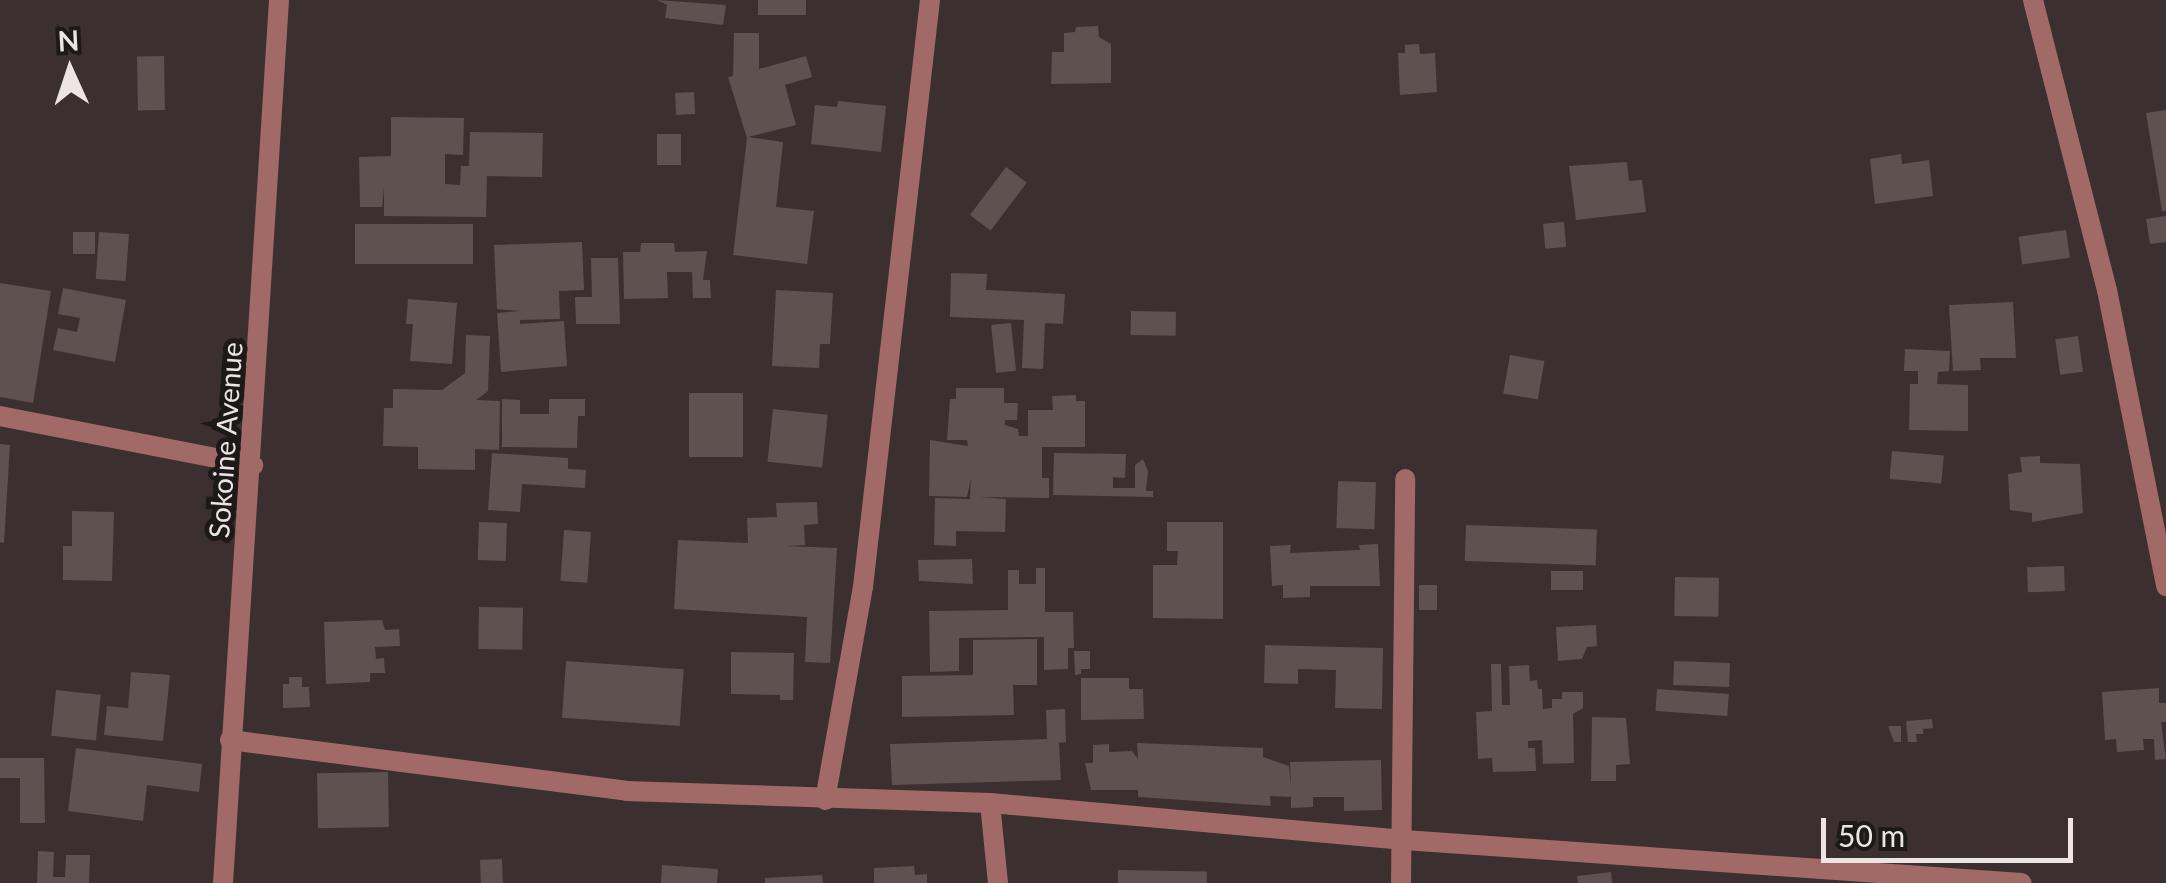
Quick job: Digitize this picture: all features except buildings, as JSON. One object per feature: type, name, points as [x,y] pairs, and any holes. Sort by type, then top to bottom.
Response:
[{"type":"street","name":"Sokoine Avenue","points":[[223,883],[230,740],[253,465],[279,0]]},
{"type":"street","points":[[826,800],[862,587],[930,0]]},
{"type":"street","points":[[2032,0],[2108,290],[2166,586]]},
{"type":"street","points":[[0,416],[253,465]]},
{"type":"street","points":[[1401,883],[1405,479]]},
{"type":"street","points":[[230,740],[626,792],[990,803],[1404,840],[2022,883]]},
{"type":"street","points":[[990,803],[998,883]]}]
